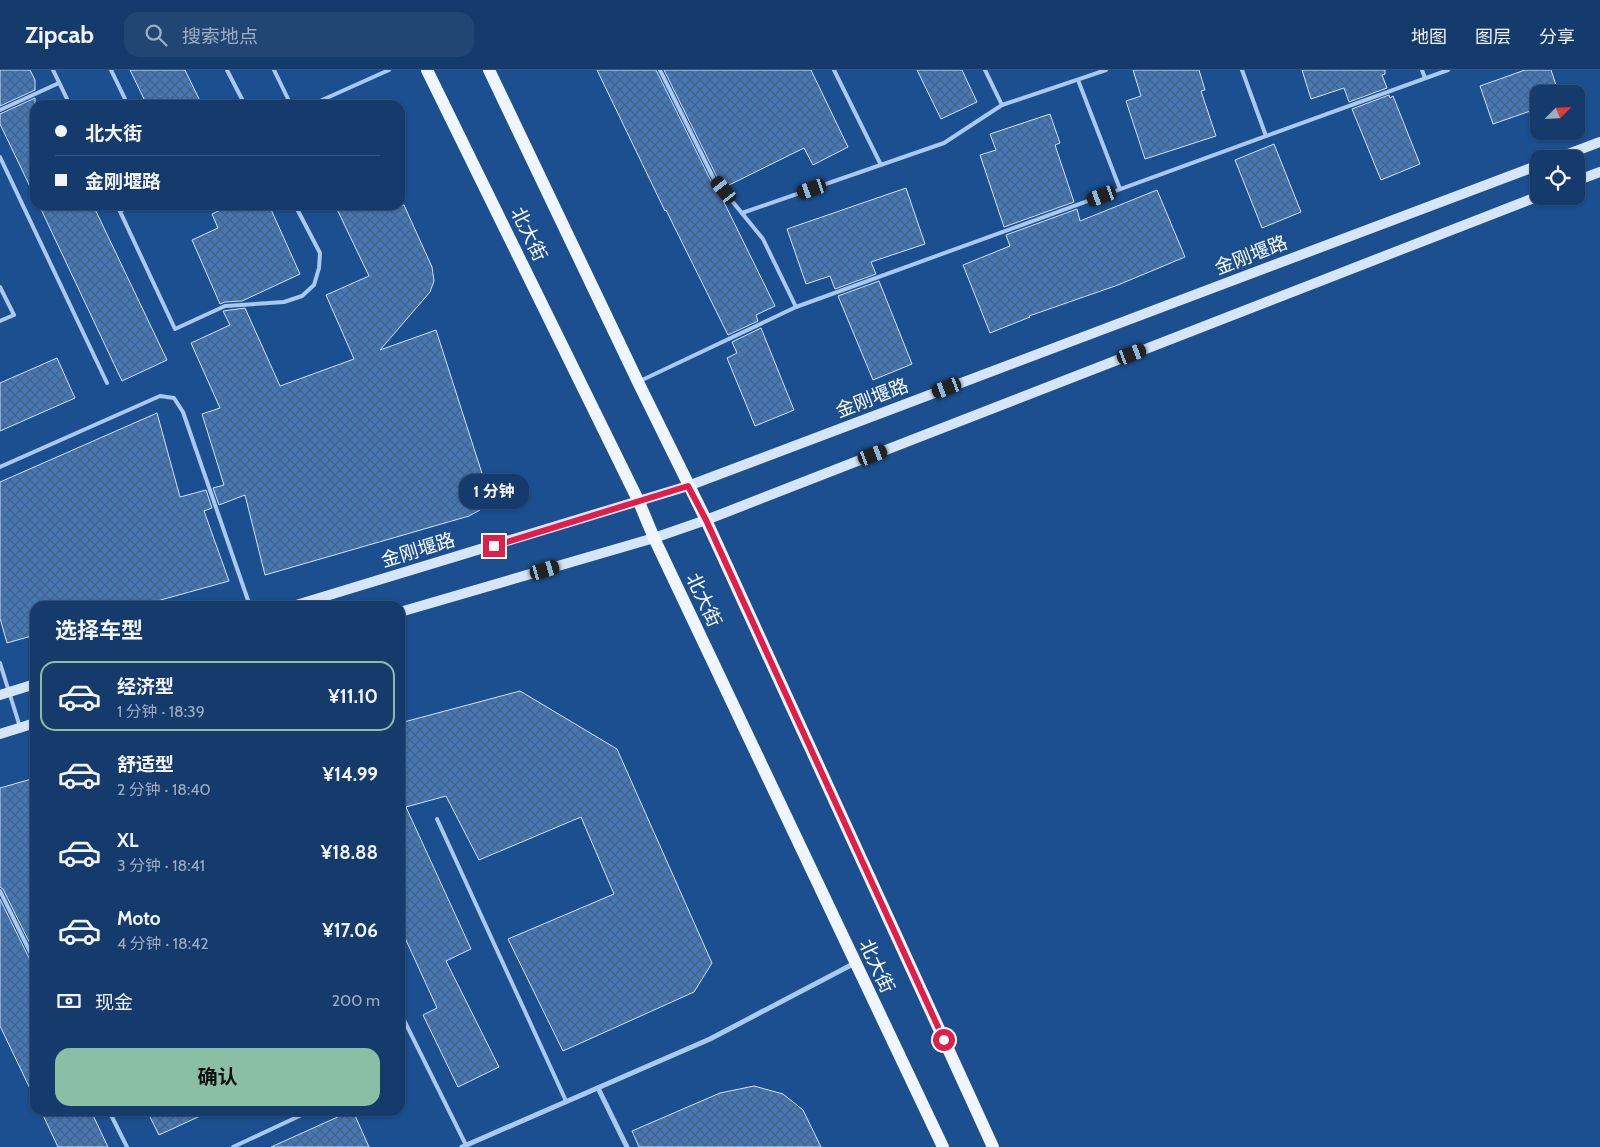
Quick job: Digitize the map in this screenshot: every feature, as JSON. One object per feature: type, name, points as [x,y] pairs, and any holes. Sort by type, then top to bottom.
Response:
[{"type":"main road","name":"北大街","points":[[428,70],[639,502],[654,538],[943,1147]]},
{"type":"main road","name":"北大街","points":[[489,70],[706,520],[994,1147]]},
{"type":"main road","points":[[1579,150],[1600,142]]},
{"type":"main road","name":"金刚堰路","points":[[310,601],[688,486],[1530,168]]},
{"type":"main road","points":[[1585,178],[1600,172]]},
{"type":"main road","points":[[405,611],[654,538],[706,520],[1530,200]]},
{"type":"main road","points":[[5,694],[30,686]]},
{"type":"main road","points":[[0,734],[30,725]]},
{"type":"street","points":[[464,1146],[710,1039],[855,963]]},
{"type":"street","points":[[598,1088],[627,1147]]},
{"type":"lane","points":[[54,70],[68,100]]},
{"type":"lane","points":[[111,70],[126,100]]},
{"type":"lane","points":[[228,70],[243,100]]},
{"type":"lane","points":[[274,70],[289,100]]},
{"type":"lane","points":[[322,100],[389,70]]},
{"type":"lane","points":[[660,70],[714,179],[763,238],[796,307]]},
{"type":"lane","points":[[834,70],[881,164]]},
{"type":"lane","points":[[985,70],[1002,105]]},
{"type":"lane","points":[[742,213],[944,143],[1002,105],[1106,70]]},
{"type":"lane","points":[[1242,70],[1266,136]]},
{"type":"lane","points":[[1422,70],[1425,78]]},
{"type":"lane","points":[[638,382],[796,307],[1448,70]]},
{"type":"lane","points":[[1078,80],[1120,189]]},
{"type":"lane","points":[[0,110],[60,83]]},
{"type":"lane","points":[[0,157],[107,383]]},
{"type":"lane","points":[[120,211],[175,329],[225,306],[284,302],[302,296],[314,285],[319,268],[320,253],[298,210]]},
{"type":"lane","points":[[0,287],[14,315],[0,321]]},
{"type":"lane","points":[[0,467],[160,396],[174,398],[182,412],[248,601]]},
{"type":"lane","points":[[0,663],[5,694],[20,728]]},
{"type":"lane","points":[[437,819],[566,1101]]},
{"type":"lane","points":[[0,891],[30,952]]},
{"type":"lane","points":[[405,1022],[464,1146]]},
{"type":"lane","points":[[112,1116],[127,1147]]},
{"type":"lane","points":[[233,1147],[299,1116]]},
{"type":"building","points":[[0,70],[30,70],[35,80],[35,90],[0,106]]},
{"type":"building","points":[[130,70],[185,70],[200,100],[145,100]]},
{"type":"building","points":[[597,70],[656,70],[775,306],[756,315],[758,321],[728,335],[665,211]]},
{"type":"building","points":[[664,70],[811,70],[848,147],[813,165],[804,148],[725,187],[717,177]]},
{"type":"building","points":[[917,70],[962,70],[977,102],[941,119]]},
{"type":"building","points":[[1133,70],[1199,70],[1205,90],[1201,91],[1216,136],[1145,159],[1126,101],[1141,96]]},
{"type":"building","points":[[1302,70],[1385,70],[1385,74],[1382,75],[1387,88],[1349,102],[1344,88],[1311,99]]},
{"type":"building","points":[[1525,70],[1551,70],[1556,85],[1530,85],[1530,111],[1493,124],[1480,86]]},
{"type":"building","points":[[1389,95],[1390,98],[1393,96],[1420,164],[1381,180],[1352,109]]},
{"type":"building","points":[[30,100],[30,187],[0,124],[0,114]]},
{"type":"building","points":[[1050,114],[1060,143],[1055,145],[1074,202],[1004,227],[980,155],[996,150],[990,134]]},
{"type":"building","points":[[1274,144],[1301,212],[1262,228],[1235,160]]},
{"type":"building","points":[[906,188],[925,244],[871,262],[876,274],[835,289],[830,276],[806,284],[787,229]]},
{"type":"building","points":[[1157,190],[1185,257],[1118,285],[1029,316],[990,333],[963,265],[1010,246],[1006,235],[1077,209],[1080,221]]},
{"type":"building","points":[[405,207],[432,267],[434,281],[430,292],[380,350],[436,330],[487,489],[488,500],[480,510],[469,516],[265,575],[245,495],[219,505],[213,488],[224,485],[202,414],[220,408],[191,343],[230,325],[223,311],[245,308],[280,386],[354,359],[326,295],[369,276],[337,210],[405,210]]},
{"type":"building","points":[[41,210],[95,210],[167,360],[122,381]]},
{"type":"building","points":[[220,210],[271,210],[300,274],[242,301],[220,304],[192,240],[218,228],[212,214]]},
{"type":"building","points":[[879,281],[912,364],[873,380],[838,296]]},
{"type":"building","points":[[761,328],[794,410],[755,426],[727,358],[737,353],[732,342]]},
{"type":"building","points":[[57,358],[75,398],[0,431],[0,383]]},
{"type":"building","points":[[157,413],[180,497],[206,490],[212,508],[204,511],[229,581],[157,601],[30,601],[30,636],[7,643],[0,618],[0,482]]},
{"type":"building","points":[[520,691],[617,749],[712,963],[694,992],[563,1051],[508,939],[614,894],[581,817],[479,860],[446,796],[406,807],[471,949],[446,961],[499,1067],[458,1087],[423,1015],[437,1008],[405,938],[405,722]]},
{"type":"building","points":[[30,779],[30,944],[3,889],[0,887],[0,788]]},
{"type":"building","points":[[0,899],[30,960],[30,1089],[0,1026]]},
{"type":"building","points":[[754,1086],[783,1094],[803,1110],[821,1147],[639,1147],[632,1131],[720,1093]]},
{"type":"building","points":[[43,1116],[93,1116],[108,1147],[58,1147]]},
{"type":"building","points":[[150,1116],[200,1116],[159,1135]]},
{"type":"building","points":[[340,1116],[355,1116],[369,1147],[271,1147]]},
{"type":"route","points":[[494,546],[688,486],[706,520],[944,1040]]}]
